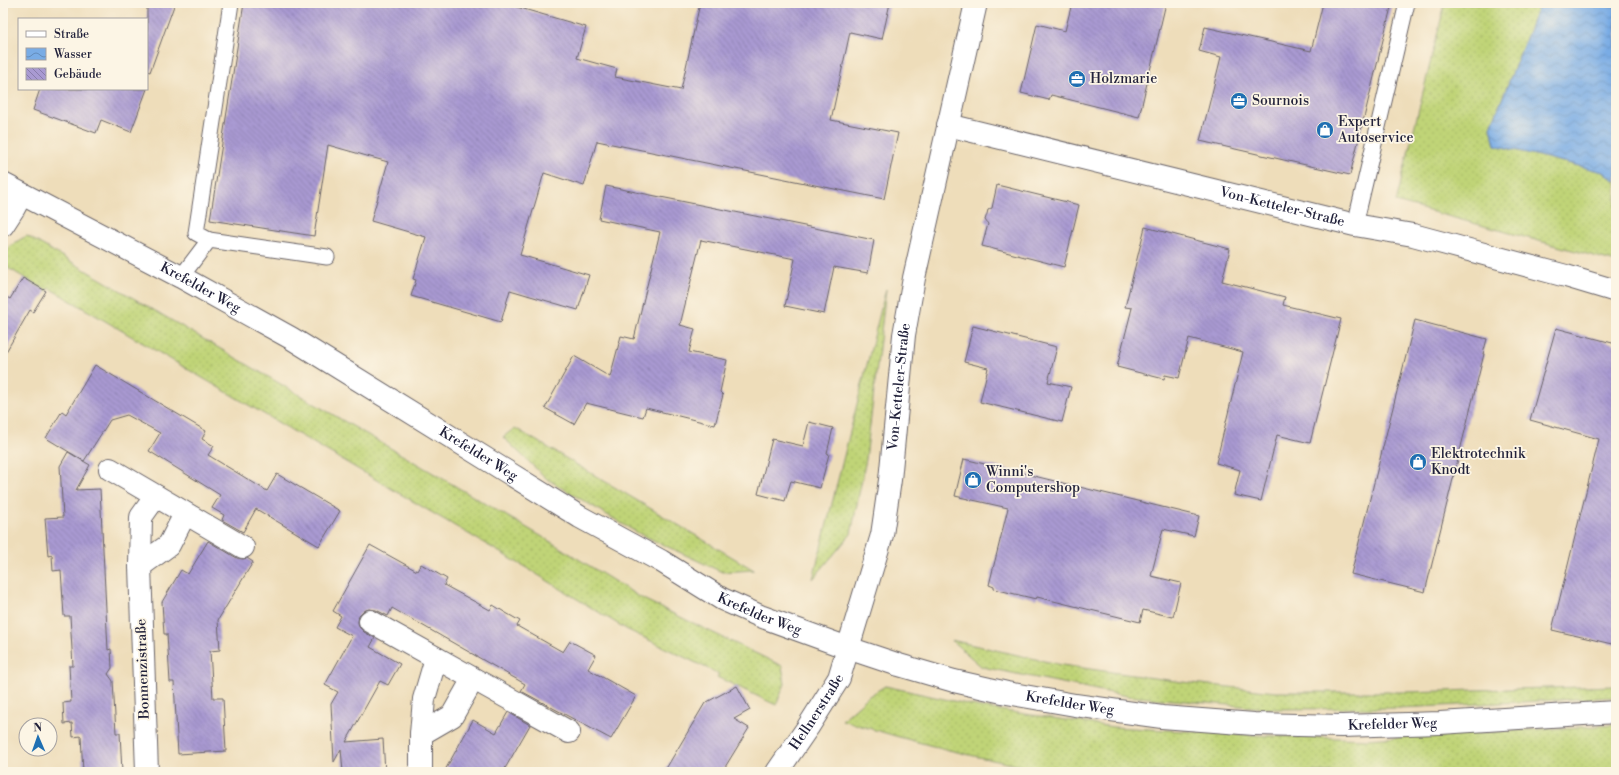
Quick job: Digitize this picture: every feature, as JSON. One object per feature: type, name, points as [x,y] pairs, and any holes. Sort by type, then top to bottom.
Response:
[{"type":"street","name":"Von-Ketteler-Straße","points":[[848,648],[882,535],[890,480],[904,335],[914,278],[976,3]]},
{"type":"street","name":"Von-Ketteler-Straße","points":[[948,125],[1355,225],[1413,235],[1616,291]]},
{"type":"street","name":"Krefelder Weg","points":[[12,189],[181,277],[291,338],[580,517],[661,561],[722,599],[760,616],[848,648],[954,681],[1007,693],[1162,717],[1254,724],[1342,726],[1440,723],[1616,712]]},
{"type":"street","points":[[3,225],[14,208],[12,189]]},
{"type":"street","points":[[110,469],[243,547]]},
{"type":"street","name":"Bonnenzistraße","points":[[147,772],[140,566],[141,517],[156,496]]},
{"type":"street","points":[[140,566],[169,545],[185,514]]},
{"type":"street","points":[[370,621],[569,732]]},
{"type":"street","name":"Hellnerstraße","points":[[777,772],[839,678],[848,648]]},
{"type":"street","points":[[421,772],[420,734],[424,699],[436,658]]},
{"type":"street","points":[[420,734],[452,716],[473,678]]},
{"type":"lane","points":[[231,3],[196,233],[209,240],[327,257]]},
{"type":"lane","points":[[1355,225],[1407,3]]},
{"type":"lane","points":[[181,277],[209,240]]},
{"type":"green space","points":[[1445,3],[1540,3],[1491,127],[1495,145],[1603,172],[1616,181],[1616,262],[1396,202]]},
{"type":"green space","points":[[27,236],[546,539],[643,599],[782,666],[785,684],[776,705],[717,677],[719,674],[626,629],[530,570],[49,288],[47,291],[3,265],[3,259],[7,250],[17,241]]},
{"type":"green space","points":[[886,289],[866,459],[851,534],[813,579]]},
{"type":"green space","points":[[515,428],[754,570],[722,572],[636,532],[547,479],[503,437]]},
{"type":"green space","points":[[951,640],[1062,665],[1182,682],[1276,692],[1406,692],[1616,686],[1616,697],[1400,708],[1275,709],[1127,696],[982,667]]},
{"type":"green space","points":[[885,686],[985,708],[1113,727],[1272,736],[1367,739],[1616,725],[1616,772],[1055,772],[948,750],[842,720],[869,696]]},
{"type":"water","points":[[1540,3],[1616,3],[1616,181],[1603,172],[1495,145],[1491,127]]},
{"type":"building","points":[[147,3],[175,3],[150,72],[148,71]]},
{"type":"building","points":[[244,3],[503,3],[586,27],[577,58],[617,69],[615,77],[681,90],[700,3],[890,3],[882,39],[850,32],[831,120],[898,133],[884,199],[597,141],[584,186],[544,173],[520,255],[589,275],[578,310],[510,290],[501,322],[411,296],[416,280],[413,279],[426,237],[371,221],[388,162],[328,145],[314,236],[210,220]]},
{"type":"building","points":[[1072,3],[1166,3],[1139,117],[1051,95],[1049,100],[1021,93],[1037,24],[1065,31]]},
{"type":"building","points":[[1323,3],[1392,3],[1350,175],[1200,141],[1221,57],[1199,51],[1205,27],[1311,51]]},
{"type":"building","points":[[40,90],[147,90],[131,132],[101,120],[96,133],[33,110]]},
{"type":"building","points":[[997,185],[1079,205],[1064,267],[982,246],[988,224],[985,220],[988,210],[992,208]]},
{"type":"building","points":[[606,186],[874,240],[868,273],[834,267],[824,314],[785,306],[795,259],[701,240],[680,325],[695,329],[689,352],[727,360],[720,392],[723,395],[715,425],[646,408],[643,417],[586,403],[574,424],[545,408],[574,356],[610,377],[621,336],[634,339],[660,232],[599,219]]},
{"type":"building","points":[[1145,227],[1230,249],[1222,281],[1285,297],[1283,305],[1341,319],[1310,443],[1277,435],[1261,501],[1234,495],[1240,470],[1216,463],[1243,352],[1189,338],[1179,378],[1165,375],[1164,379],[1117,367],[1132,308],[1125,307]]},
{"type":"building","points":[[23,278],[46,291],[33,312],[30,310],[3,357],[3,295],[10,299]]},
{"type":"building","points":[[1415,320],[1487,339],[1425,592],[1351,574]]},
{"type":"building","points":[[973,326],[1057,347],[1048,382],[1071,387],[1062,422],[980,402],[988,368],[964,362]]},
{"type":"building","points":[[1556,328],[1616,344],[1616,645],[1552,630],[1599,439],[1530,420]]},
{"type":"building","points":[[95,365],[206,431],[202,439],[214,446],[208,455],[267,491],[277,474],[340,511],[319,546],[256,509],[243,532],[222,520],[224,515],[212,508],[220,495],[149,451],[160,433],[127,415],[110,420],[84,461],[46,438],[62,411],[66,414]]},
{"type":"building","points":[[809,422],[833,428],[827,453],[829,454],[820,488],[791,481],[785,501],[758,494],[772,439],[803,446]]},
{"type":"building","points":[[68,452],[90,465],[76,490],[100,489],[108,650],[111,649],[112,668],[108,674],[113,681],[116,733],[120,733],[122,772],[83,772],[81,736],[73,737],[72,723],[64,724],[63,703],[71,702],[69,666],[73,666],[70,616],[64,616],[61,570],[53,571],[52,555],[48,556],[45,518],[63,517],[60,466]]},
{"type":"building","points":[[964,459],[1199,516],[1194,536],[1163,529],[1151,576],[1181,583],[1173,617],[1143,610],[1140,622],[1037,597],[1036,599],[994,589],[994,587],[989,585],[1008,508],[955,496]]},
{"type":"building","points":[[208,541],[237,558],[247,558],[253,562],[218,620],[220,650],[210,651],[213,698],[223,698],[226,751],[178,754],[174,682],[170,682],[167,634],[164,634],[162,602],[181,570],[188,574]]},
{"type":"building","points":[[370,545],[417,571],[421,564],[447,579],[444,585],[490,610],[493,605],[520,621],[517,626],[563,652],[570,641],[596,655],[588,669],[636,696],[611,739],[521,691],[525,684],[392,608],[388,616],[376,610],[369,609],[363,611],[359,615],[358,622],[359,627],[364,632],[375,638],[370,647],[400,664],[388,685],[380,681],[346,742],[383,739],[385,772],[343,772],[341,749],[334,762],[331,704],[338,692],[325,685],[352,636],[335,627],[341,616],[333,611]]},
{"type":"building","points":[[737,686],[750,710],[734,719],[749,728],[722,772],[664,772],[705,703]]},
{"type":"building","points":[[508,712],[530,725],[503,772],[444,772],[473,720],[496,733]]},
{"type":"place","name":"Holzmarie","points":[[1077,79]]},
{"type":"place","name":"Sournois","points":[[1239,101]]},
{"type":"place","name":"Expert Autoservice","points":[[1325,130]]},
{"type":"place","name":"Elektrotechnik Knodt","points":[[1418,462]]},
{"type":"place","name":"Winni's Computershop","points":[[973,480]]}]
